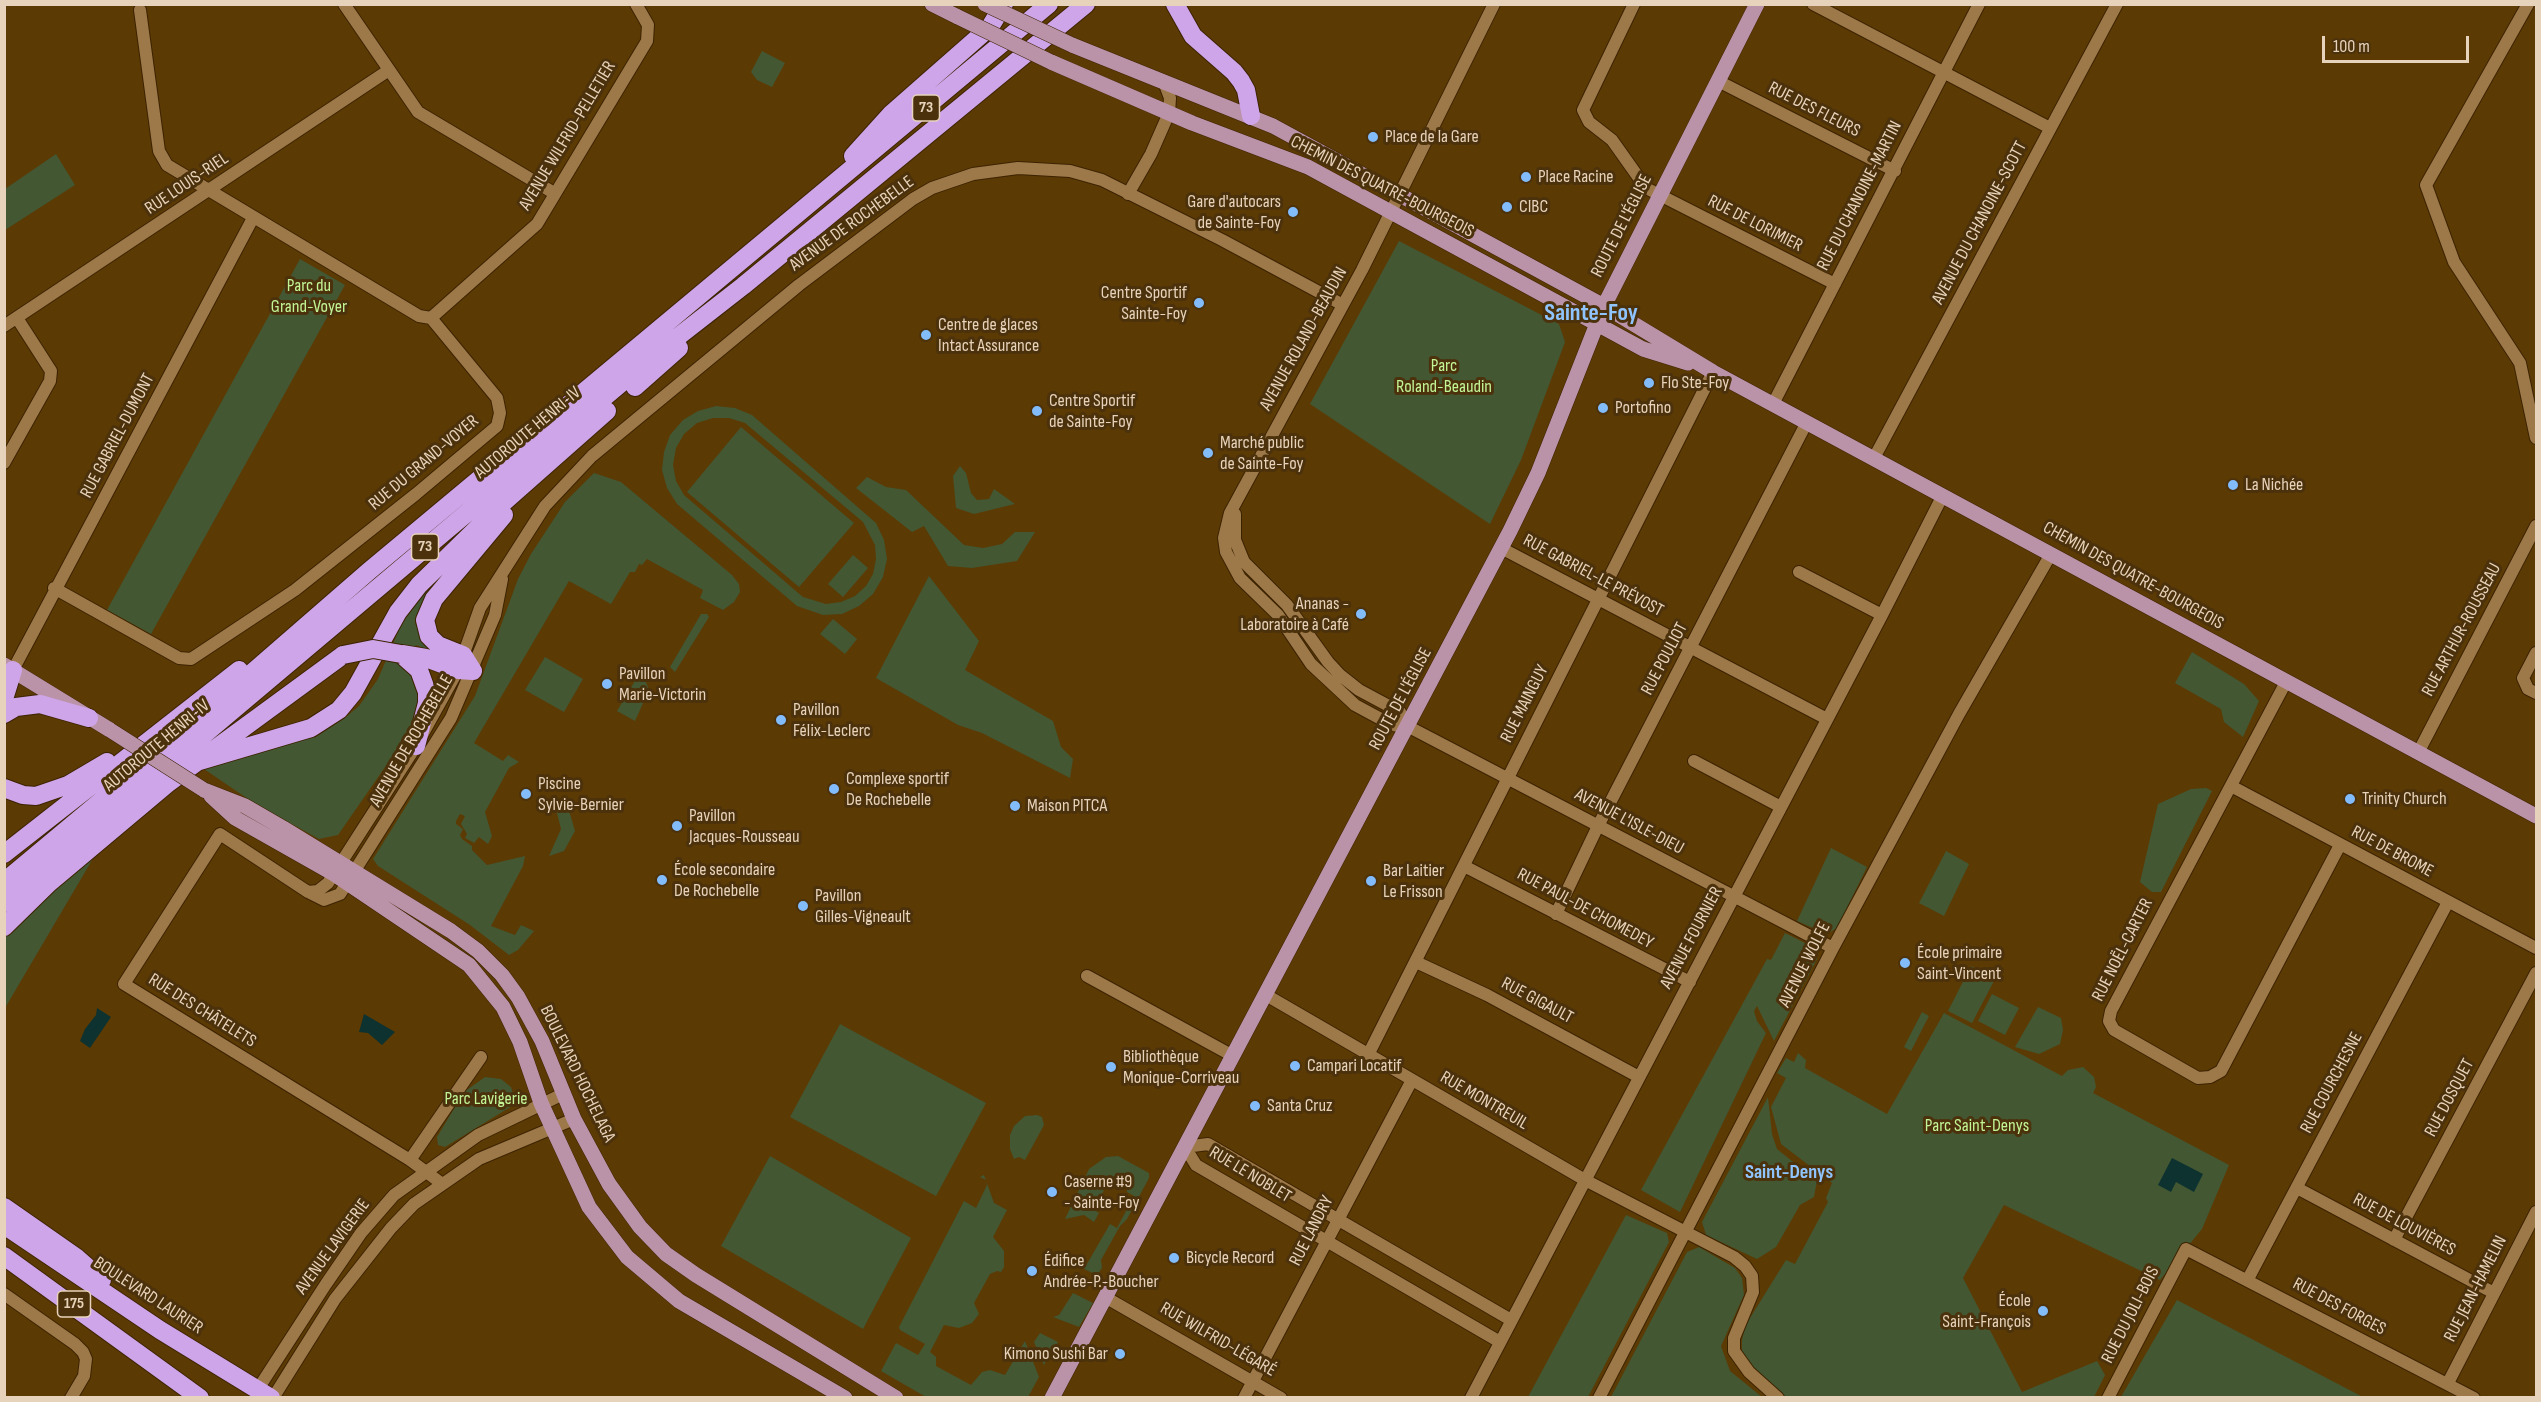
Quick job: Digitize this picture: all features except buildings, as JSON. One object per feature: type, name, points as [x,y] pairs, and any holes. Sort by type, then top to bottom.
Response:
[{"type":"highway","points":[[803,211],[891,114],[986,32],[1004,4]]},
{"type":"highway","name":"AUTOROUTE HENRI-IV","points":[[4,882],[192,725],[369,570],[1049,4]]},
{"type":"highway","name":"AUTOROUTE HENRI-IV","points":[[4,903],[652,357],[743,286],[1086,4]]},
{"type":"highway","points":[[1175,4],[1193,36],[1241,81],[1246,90],[1251,116]]},
{"type":"highway","points":[[196,762],[285,738],[311,728],[339,710],[353,693],[398,612],[418,585],[504,502],[660,366],[743,286]]},
{"type":"highway","points":[[465,665],[429,636],[425,620],[428,610],[434,599],[539,472]]},
{"type":"highway","points":[[4,854],[63,810],[153,735],[369,570]]},
{"type":"highway","points":[[200,738],[324,660],[373,649],[407,657],[465,665]]},
{"type":"highway","points":[[4,927],[49,883],[196,762],[343,655]]},
{"type":"highway","points":[[407,657],[419,670],[427,692],[427,704],[416,746]]},
{"type":"highway","points":[[4,699],[7,671]]},
{"type":"highway","points":[[4,714],[16,707],[40,704],[90,718]]},
{"type":"highway","points":[[4,788],[23,795],[36,796],[51,792],[153,735]]},
{"type":"highway","points":[[4,1207],[77,1258],[160,1330]]},
{"type":"highway","name":"BOULEVARD LAURIER","points":[[4,1225],[160,1330],[265,1395]]},
{"type":"highway","name":"175","points":[[4,1256],[200,1398]]},
{"type":"main road","name":"CHEMIN DES QUATRE-BOURGEOIS","points":[[932,4],[1051,62],[1169,113],[1308,167],[1643,349],[1712,371]]},
{"type":"main road","name":"CHEMIN DES QUATRE-BOURGEOIS","points":[[985,4],[1072,45],[1251,116],[1604,306],[1712,371],[2536,816]]},
{"type":"main road","name":"ROUTE DE L'ÉGLISE","points":[[1052,1398],[1409,727],[1501,548],[1538,473],[1604,306],[1757,4]]},
{"type":"main road","name":"BOULEVARD HOCHELAGA","points":[[7,671],[110,730],[204,790],[235,818],[451,931],[477,951],[502,975],[518,997],[542,1041],[574,1119],[624,1206],[640,1227],[666,1254],[732,1299],[896,1398]]},
{"type":"main road","name":"BOULEVARD HOCHELAGA","points":[[344,873],[459,956],[484,981],[503,1007],[520,1042],[541,1103],[589,1207],[608,1235],[647,1275],[679,1301],[844,1398]]},
{"type":"street","points":[[344,4],[418,111],[554,193]]},
{"type":"street","name":"AVENUE WILFRID-PELLETIER","points":[[431,318],[537,224],[647,41],[648,25],[636,4]]},
{"type":"street","name":"AVENUE ROLAND-BEAUDIN","points":[[1409,727],[1400,712],[1359,690],[1340,675],[1287,605],[1244,562],[1235,540],[1238,498],[1343,305],[1441,116],[1494,4]]},
{"type":"street","name":"RUE DE LORIMIER","points":[[1634,4],[1583,110],[1588,122],[1612,140],[1637,179],[1646,188],[1834,284]]},
{"type":"street","points":[[1813,4],[2050,128]]},
{"type":"street","name":"AVENUE DU CHANOINE-SCOTT","points":[[1874,458],[2117,4]]},
{"type":"street","points":[[2528,4],[2426,185],[2454,262],[2520,363],[2536,438]]},
{"type":"street","name":"RUE DU GRAND-VOYER","points":[[54,588],[179,658],[191,660],[295,590],[497,426],[500,413],[497,398],[431,318],[419,316],[167,165],[159,151],[140,6]]},
{"type":"street","name":"RUE DU CHANOINE-MARTIN","points":[[1773,404],[1895,171],[1975,6]]},
{"type":"street","name":"RUE LOUIS-RIEL","points":[[4,326],[389,70]]},
{"type":"street","name":"RUE DES FLEURS","points":[[1718,81],[1895,171]]},
{"type":"street","points":[[1128,194],[1151,154],[1169,113],[1170,98],[1164,82]]},
{"type":"street","name":"AVENUE DE ROCHEBELLE","points":[[344,873],[451,718],[480,608],[545,506],[592,456],[799,285],[913,199],[932,188],[973,174],[1018,168],[1070,171],[1102,180],[1222,240],[1343,305]]},
{"type":"street","name":"RUE GABRIEL-DUMONT","points":[[7,671],[122,468],[253,218]]},
{"type":"street","points":[[4,463],[50,381],[51,371],[18,318]]},
{"type":"street","name":"RUE MAINGUY","points":[[1369,1053],[1712,371]]},
{"type":"street","name":"RUE POULIOT","points":[[1556,914],[1598,826],[1807,422]]},
{"type":"street","name":"AVENUE FOURNIER","points":[[1471,1398],[1735,898],[1942,495]]},
{"type":"street","name":"RUE ARTHUR-ROUSSEAU","points":[[2419,751],[2536,526]]},
{"type":"street","name":"RUE GABRIEL-LE PRÉVOST","points":[[1501,548],[1827,719]]},
{"type":"street","name":"AVENUE WOLFE","points":[[1599,1398],[1833,948],[1959,714],[2051,554]]},
{"type":"street","points":[[1799,572],[1882,615]]},
{"type":"street","name":"AVENUE DE ROCHEBELLE","points":[[344,873],[416,746],[495,615],[503,574]]},
{"type":"street","points":[[2536,653],[2523,678],[2528,689],[2536,693]]},
{"type":"street","name":"RUE NOËL-CARTER","points":[[2286,682],[2111,1011],[2109,1021],[2114,1030],[2199,1078],[2210,1077],[2221,1071],[2340,845]]},
{"type":"street","name":"AVENUE L'ISLE-DIEU","points":[[1409,727],[1833,948]]},
{"type":"street","points":[[1694,761],[1781,807]]},
{"type":"street","name":"RUE DE BROME","points":[[2231,786],[2536,948]]},
{"type":"street","name":"RUE DES CHÂTELETS","points":[[344,873],[340,894],[324,900],[308,892],[220,834],[124,984],[426,1170],[441,1183]]},
{"type":"street","name":"RUE PAUL-DE CHOMEDEY","points":[[1464,866],[1690,982]]},
{"type":"street","name":"RUE COURCHESNE","points":[[2248,1280],[2448,902]]},
{"type":"street","name":"RUE GIGAULT","points":[[1416,962],[1487,994],[1639,1077]]},
{"type":"street","name":"RUE DOSQUET","points":[[2394,1240],[2536,973]]},
{"type":"street","points":[[1087,976],[1233,1056]]},
{"type":"street","name":"RUE MONTREUIL","points":[[1266,996],[1369,1053],[1585,1180],[1734,1257],[1752,1276],[1753,1292],[1734,1338],[1734,1351],[1749,1372],[1778,1398]]},
{"type":"street","points":[[410,1160],[481,1057]]},
{"type":"street","name":"RUE LANDRY","points":[[1244,1398],[1412,1080]]},
{"type":"street","name":"AVENUE LAVIGERIE","points":[[265,1395],[361,1233],[394,1195],[478,1135],[563,1094]]},
{"type":"street","name":"AVENUE LAVIGERIE","points":[[265,1395],[357,1269],[414,1204],[441,1183],[479,1159],[574,1119]]},
{"type":"street","name":"RUE LE NOBLET","points":[[1500,1342],[1196,1166],[1185,1147],[1208,1144],[1339,1218],[1511,1320]]},
{"type":"street","name":"RUE DE LOUVIÈRES","points":[[2297,1188],[2494,1293]]},
{"type":"street","name":"RUE JEAN-HAMELIN","points":[[2448,1383],[2536,1212]]},
{"type":"street","name":"RUE DES FORGES","points":[[2186,1249],[2474,1398]]},
{"type":"street","name":"RUE DU JOLI-BOIS","points":[[2108,1398],[2186,1249]]},
{"type":"street","points":[[4,1294],[83,1352],[86,1359],[84,1376],[71,1398]]},
{"type":"street","name":"RUE WILFRID-LÉGARÉ","points":[[1105,1297],[1281,1398]]},
{"type":"green space","points":[[762,51],[785,63],[772,87],[757,80],[751,72]]},
{"type":"green space","points":[[56,154],[75,185],[5,230],[5,189]]},
{"type":"green space","name":"Parc Roland-Beaudin","points":[[1399,241],[1559,324],[1565,342],[1521,460],[1490,524],[1310,404]]},
{"type":"green space","name":"Parc du Grand-Voyer","points":[[300,259],[345,285],[151,634],[107,610]]},
{"type":"green space","points":[[716,406],[735,408],[752,415],[876,523],[884,540],[887,559],[883,577],[873,594],[859,606],[842,614],[823,615],[797,606],[677,504],[667,488],[662,470],[664,452],[670,435],[683,420],[698,411]],"holes":[[[713,418],[729,418],[745,423],[863,522],[875,545],[876,559],[873,574],[866,586],[855,596],[841,602],[826,604],[803,597],[684,495],[676,481],[673,465],[676,448],[684,434],[697,423]]]},
{"type":"green space","points":[[741,427],[854,523],[799,587],[687,492]]},
{"type":"green space","points":[[960,466],[966,473],[971,493],[977,500],[989,499],[994,489],[1015,504],[974,514],[956,508],[953,476]]},
{"type":"green space","points":[[594,473],[621,482],[732,575],[739,584],[740,592],[734,602],[723,610],[700,598],[703,590],[647,559],[642,565],[639,564],[635,572],[630,572],[611,604],[569,581],[474,743],[503,761],[508,755],[519,762],[509,768],[485,812],[492,836],[488,844],[479,837],[474,843],[465,838],[467,834],[461,824],[465,816],[460,814],[456,821],[456,824],[463,829],[460,835],[462,839],[472,846],[472,850],[487,865],[525,856],[523,866],[491,926],[515,935],[521,925],[534,931],[518,950],[509,955],[470,925],[378,866],[373,859],[475,696],[518,579],[531,554],[565,502]]},
{"type":"green space","points":[[867,477],[886,487],[906,490],[964,545],[983,548],[1002,544],[1015,532],[1035,532],[1017,561],[972,568],[948,566],[924,526],[912,532],[856,488]]},
{"type":"green space","points":[[853,555],[868,568],[843,597],[828,584]]},
{"type":"green space","points":[[456,562],[423,603],[416,617],[415,623],[423,639],[438,654],[416,645],[406,667],[412,672],[421,691],[419,711],[390,760],[338,835],[319,839],[254,803],[204,769],[317,736],[346,717],[359,706],[378,679],[401,625],[426,588]]},
{"type":"green space","points":[[929,576],[979,641],[965,670],[1053,721],[1061,747],[1073,759],[1070,778],[982,733],[958,725],[876,678]]},
{"type":"green space","points":[[701,614],[707,614],[709,617],[675,672],[670,667]]},
{"type":"green space","points":[[833,619],[857,639],[845,654],[820,634]]},
{"type":"green space","points":[[2192,652],[2244,684],[2259,701],[2243,737],[2224,722],[2221,709],[2175,683]]},
{"type":"green space","points":[[545,657],[583,679],[564,712],[525,690]]},
{"type":"green space","points":[[639,674],[645,680],[649,690],[635,721],[617,711]]},
{"type":"green space","points":[[2206,788],[2212,791],[2161,892],[2152,892],[2140,882],[2158,804],[2191,789]]},
{"type":"green space","points":[[568,807],[575,831],[564,851],[549,856],[561,829],[556,809]]},
{"type":"green space","points":[[108,833],[5,1008],[5,927]]},
{"type":"green space","points":[[1831,848],[1867,867],[1837,928],[1827,934],[1797,921]]},
{"type":"green space","points":[[1946,851],[1969,864],[1944,916],[1919,903]]},
{"type":"green space","points":[[1785,933],[1815,948],[1817,959],[1774,1041],[1757,1006],[1754,1011],[1757,1021],[1766,1033],[1680,1212],[1641,1190],[1767,959],[1771,960]]},
{"type":"green space","points":[[1971,966],[1995,979],[1972,1023],[1948,1011]]},
{"type":"green space","points":[[1992,994],[2019,1008],[2005,1035],[1978,1021]]},
{"type":"green space","points":[[2038,1007],[2061,1018],[2063,1030],[2060,1044],[2039,1054],[2015,1047]]},
{"type":"green space","points":[[1922,1012],[1929,1016],[1911,1051],[1904,1047]]},
{"type":"green space","name":"Parc Saint-Denys","points":[[1944,1013],[2062,1076],[2068,1070],[2083,1067],[2094,1077],[2096,1087],[2093,1093],[2229,1165],[2202,1229],[2160,1280],[2004,1205],[1963,1278],[2022,1392],[2097,1361],[2105,1375],[2094,1397],[1784,1397],[1754,1373],[1742,1352],[1745,1326],[1786,1260],[1795,1264],[1828,1202],[1826,1198],[1832,1183],[1781,1144],[1771,1107],[1786,1078],[1777,1073],[1786,1058],[1794,1062],[1798,1053],[1806,1060],[1805,1068],[1887,1114]]},
{"type":"green space","points":[[840,1024],[986,1103],[936,1196],[790,1117]]},
{"type":"green space","name":"Parc Lavigerie","points":[[485,1077],[501,1079],[511,1087],[515,1100],[512,1106],[445,1147],[438,1145],[437,1137],[464,1092]]},
{"type":"green space","points":[[1768,1097],[1772,1134],[1777,1149],[1817,1181],[1814,1197],[1800,1205],[1776,1247],[1757,1259],[1706,1235],[1702,1222]]},
{"type":"green space","points":[[1025,1116],[1042,1117],[1044,1125],[1025,1160],[1019,1157],[1014,1159],[1010,1149],[1010,1135],[1014,1126]]},
{"type":"green space","points":[[770,1156],[911,1238],[863,1329],[721,1246]]},
{"type":"green space","points":[[1118,1156],[1149,1173],[1149,1178],[1101,1260],[1102,1268],[1097,1275],[1084,1269],[1110,1224],[1117,1228],[1134,1196],[1127,1192],[1126,1183],[1116,1185],[1108,1182],[1094,1210],[1099,1213],[1094,1222],[1084,1215],[1065,1219],[1089,1169],[1106,1157]]},
{"type":"green space","points":[[986,1181],[994,1203],[1007,1210],[993,1237],[1004,1251],[1004,1267],[1001,1272],[990,1274],[974,1303],[979,1314],[972,1323],[959,1328],[944,1325],[930,1352],[936,1357],[936,1366],[971,1385],[982,1372],[990,1370],[1005,1375],[1025,1341],[1039,1377],[1028,1397],[926,1397],[881,1371],[896,1343],[918,1355],[925,1344],[900,1330],[899,1327],[964,1201],[976,1208],[987,1185]]},
{"type":"green space","points":[[1626,1215],[1667,1233],[1669,1242],[1588,1397],[1528,1397]]},
{"type":"green space","points":[[1699,1247],[1735,1268],[1742,1278],[1744,1295],[1721,1346],[1730,1371],[1762,1397],[1611,1397],[1687,1252]]},
{"type":"green space","points":[[1073,1293],[1093,1303],[1079,1327],[1053,1317],[1059,1315]]},
{"type":"green space","points":[[2177,1300],[2363,1397],[2121,1397]]},
{"type":"green space","points":[[1040,1333],[1058,1342],[1044,1365],[1034,1342]]},
{"type":"water","points":[[97,1008],[111,1017],[90,1048],[80,1041],[85,1029],[96,1015]]},
{"type":"water","points":[[364,1014],[395,1032],[382,1045],[368,1033],[359,1032]]},
{"type":"water","points":[[2172,1158],[2203,1174],[2194,1192],[2176,1182],[2171,1192],[2158,1185]]},
{"type":"place","name":"Place de la Gare","points":[[1373,137]]},
{"type":"place","name":"Place Racine","points":[[1526,177]]},
{"type":"place","name":"CIBC","points":[[1507,207]]},
{"type":"place","name":"Gare d'autocars de Sainte-Foy","points":[[1293,212]]},
{"type":"place","name":"Centre Sportif Sainte-Foy","points":[[1199,303]]},
{"type":"place","name":"Centre de glaces Intact Assurance","points":[[926,335]]},
{"type":"place","name":"Flo Ste-Foy","points":[[1649,383]]},
{"type":"place","name":"Portofino","points":[[1603,408]]},
{"type":"place","name":"Centre Sportif de Sainte-Foy","points":[[1037,411]]},
{"type":"place","name":"Marché public de Sainte-Foy","points":[[1208,453]]},
{"type":"place","name":"La Nichée","points":[[2233,485]]},
{"type":"place","name":"Ananas - Laboratoire à Café","points":[[1361,614]]},
{"type":"place","name":"Pavillon Marie-Victorin","points":[[607,684]]},
{"type":"place","name":"Pavillon Félix-Leclerc","points":[[781,720]]},
{"type":"place","name":"Complexe sportif De Rochebelle","points":[[834,789]]},
{"type":"place","name":"Piscine Sylvie-Bernier","points":[[526,794]]},
{"type":"place","name":"Trinity Church","points":[[2350,799]]},
{"type":"place","name":"Maison PITCA","points":[[1015,806]]},
{"type":"place","name":"Pavillon Jacques-Rousseau","points":[[677,826]]},
{"type":"place","name":"École secondaire De Rochebelle","points":[[662,880]]},
{"type":"place","name":"Bar Laitier Le Frisson","points":[[1371,881]]},
{"type":"place","name":"Pavillon Gilles-Vigneault","points":[[803,906]]},
{"type":"place","name":"École primaire Saint-Vincent","points":[[1905,963]]},
{"type":"place","name":"Campari Locatif","points":[[1295,1066]]},
{"type":"place","name":"Bibliothèque Monique-Corriveau","points":[[1111,1067]]},
{"type":"place","name":"Santa Cruz","points":[[1255,1106]]},
{"type":"place","name":"Caserne #9 - Sainte-Foy","points":[[1052,1192]]},
{"type":"place","name":"Bicycle Record","points":[[1174,1258]]},
{"type":"place","name":"Édifice Andrée-P.-Boucher","points":[[1032,1271]]},
{"type":"place","name":"École Saint-François","points":[[2043,1311]]},
{"type":"place","name":"Kimono Sushi Bar","points":[[1120,1354]]},
{"type":"district","name":"Sainte-Foy","points":[[1591,314]]},
{"type":"district","name":"Saint-Denys","points":[[1789,1173]]}]
